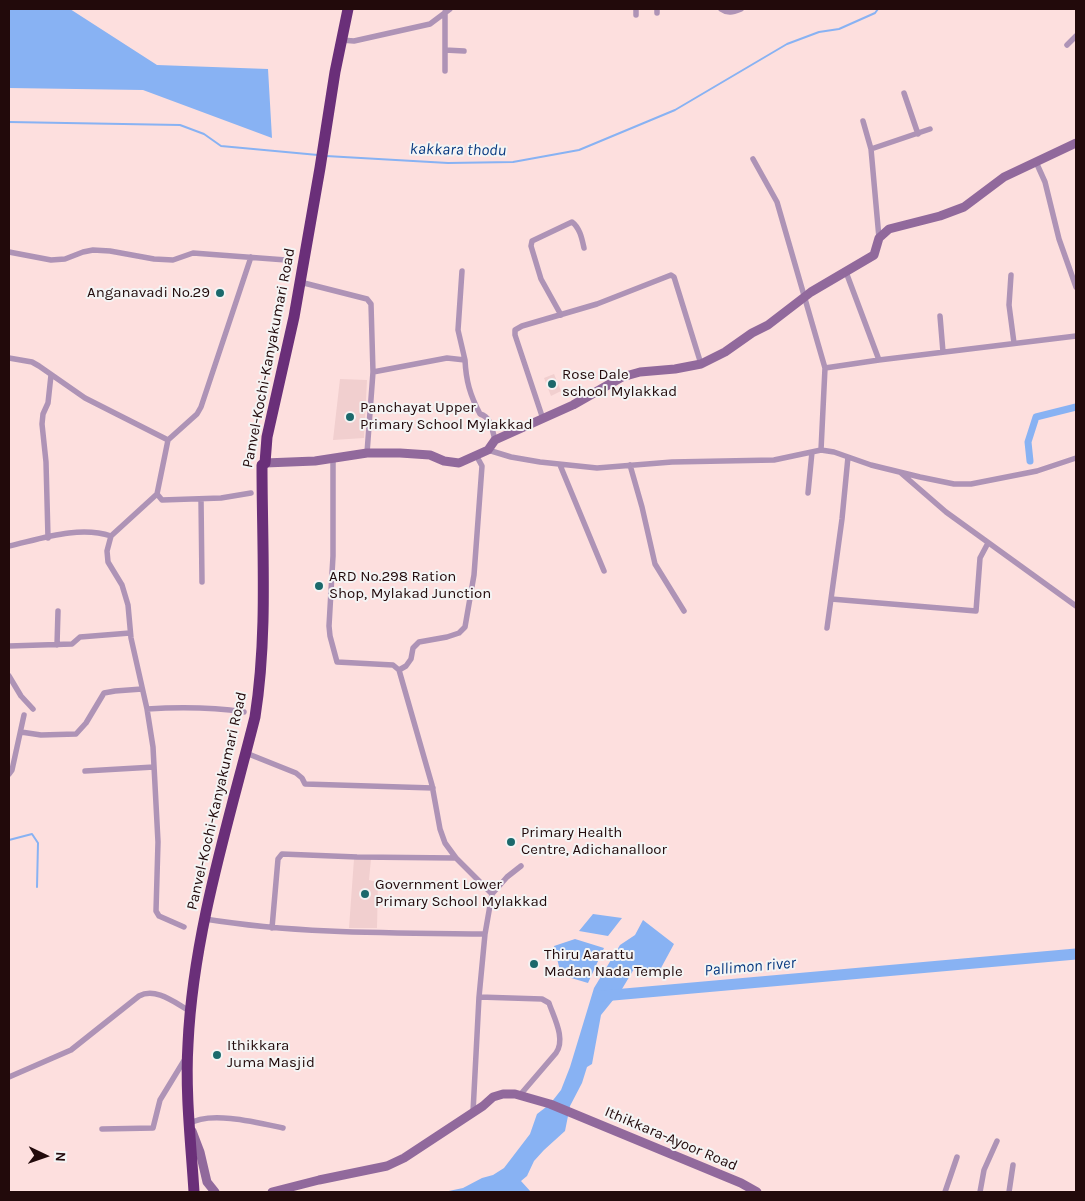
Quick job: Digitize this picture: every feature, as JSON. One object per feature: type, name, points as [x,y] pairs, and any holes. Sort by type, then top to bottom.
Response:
[{"type":"highway","name":"Panvel-Kochi-Kanyakumari Road","points":[[194,1191],[189,1124],[188,1054],[190,1011],[205,919],[255,717],[260,684],[262,650],[262,465],[265,463],[267,437],[294,317],[341,40],[348,9]]},
{"type":"main road","points":[[265,463],[333,458],[368,453],[418,454],[459,463],[488,450],[495,440],[572,405],[622,377],[640,372],[675,370],[701,364],[725,352],[746,337],[768,325],[804,297],[874,255],[879,238],[889,229],[964,208],[995,183],[1076,143]]},
{"type":"main road","points":[[272,1192],[387,1166],[404,1158],[493,1097],[503,1094],[520,1096]]},
{"type":"main road","name":"Ithikkara-Ayoor Road","points":[[520,1096],[550,1104],[573,1113],[741,1183],[757,1192]]},
{"type":"main road","points":[[189,1124],[200,1152],[207,1182],[215,1192]]},
{"type":"street","points":[[721,9],[725,12],[740,9]]},
{"type":"street","points":[[341,40],[354,41],[430,24],[448,11]]},
{"type":"street","points":[[445,72],[448,11]]},
{"type":"street","points":[[1067,45],[1076,36]]},
{"type":"street","points":[[445,50],[464,51]]},
{"type":"street","points":[[904,93],[918,134]]},
{"type":"street","points":[[863,121],[871,149],[879,238]]},
{"type":"street","points":[[871,149],[930,129]]},
{"type":"street","points":[[753,159],[777,202],[825,368],[821,450]]},
{"type":"street","points":[[1036,162],[1045,182],[1059,239],[1076,287]]},
{"type":"street","points":[[561,315],[541,279],[531,246],[532,241],[572,222],[576,225],[584,248]]},
{"type":"street","points":[[9,252],[51,260],[65,259],[93,250],[173,260],[193,253],[286,260]]},
{"type":"street","points":[[184,928],[159,916],[156,911],[158,842],[154,767],[147,710],[130,633],[128,605],[122,585],[108,559],[107,551],[111,536],[157,494],[168,440],[201,407],[250,257]]},
{"type":"street","points":[[462,271],[458,330],[465,360],[466,379],[480,414],[486,416],[489,420],[495,440]]},
{"type":"street","points":[[846,272],[879,360]]},
{"type":"street","points":[[1011,275],[1009,305],[1014,343]]},
{"type":"street","points":[[543,419],[515,335],[515,330],[522,326],[597,304],[673,276],[701,364]]},
{"type":"street","points":[[300,282],[368,300],[371,307],[372,372],[368,453]]},
{"type":"street","points":[[940,316],[942,352]]},
{"type":"street","points":[[825,368],[1076,336]]},
{"type":"street","points":[[9,358],[32,362],[85,398],[168,440]]},
{"type":"street","points":[[372,372],[447,358],[465,360]]},
{"type":"street","points":[[48,538],[46,462],[42,424],[43,414],[48,403],[51,375]]},
{"type":"street","points":[[488,450],[511,457],[560,465],[597,468],[672,462],[774,460],[821,450],[901,472],[954,484],[971,484],[1037,471],[1076,458]]},
{"type":"street","points":[[808,493],[812,452]]},
{"type":"street","points":[[399,670],[412,659],[413,648],[419,642],[447,637],[459,633],[465,627],[474,576],[482,466],[476,455]]},
{"type":"street","points":[[827,628],[848,456]]},
{"type":"street","points":[[333,458],[333,556],[329,626],[337,662],[392,665],[399,670],[433,788],[440,828],[446,845],[456,858],[492,894]]},
{"type":"street","points":[[560,465],[604,571]]},
{"type":"street","points":[[630,465],[655,564],[684,611]]},
{"type":"street","points":[[901,472],[946,512],[1076,606]]},
{"type":"street","points":[[157,494],[159,498],[164,500],[221,498],[251,493]]},
{"type":"street","points":[[201,499],[202,582]]},
{"type":"street","points":[[9,546],[80,532],[102,533],[111,536]]},
{"type":"street","points":[[831,598],[976,611],[980,558],[988,543]]},
{"type":"street","points":[[57,644],[58,611]]},
{"type":"street","points":[[9,646],[72,644],[80,637],[130,633]]},
{"type":"street","points":[[9,676],[21,696],[33,709]]},
{"type":"street","points":[[21,732],[41,735],[76,734],[86,723],[104,693],[142,689]]},
{"type":"street","points":[[147,710],[207,707],[244,712]]},
{"type":"street","points":[[9,774],[12,770],[24,715]]},
{"type":"street","points":[[246,753],[296,773],[305,784],[433,788]]},
{"type":"street","points":[[85,771],[154,767]]},
{"type":"street","points":[[272,928],[278,859],[282,854],[366,858],[456,858]]},
{"type":"street","points":[[473,1112],[485,934],[492,894],[507,877],[521,866]]},
{"type":"street","points":[[205,919],[252,927],[347,933],[485,934]]},
{"type":"street","points":[[9,1077],[71,1050],[145,993],[157,994],[190,1011]]},
{"type":"street","points":[[480,997],[542,999],[549,1003],[560,1039],[560,1046],[520,1096]]},
{"type":"street","points":[[102,1129],[153,1128],[160,1100],[188,1054]]},
{"type":"street","points":[[189,1124],[198,1118],[231,1119],[253,1121],[282,1128]]},
{"type":"street","points":[[980,1192],[984,1170],[997,1141]]},
{"type":"street","points":[[945,1192],[957,1157]]},
{"type":"street","points":[[1009,1192],[1013,1165]]},
{"type":"shaded area","name":"Rose Dale school Mylakkad","points":[[554,374],[561,391],[551,396],[544,378]]},
{"type":"shaded area","name":"Panchayat Upper Primary School Mylakkad","points":[[340,379],[367,380],[364,438],[333,440]]},
{"type":"shaded area","name":"Government Lower Primary School Mylakkad","points":[[354,859],[371,859],[369,880],[378,882],[377,928],[349,928]]},
{"type":"water","points":[[9,9],[70,9],[157,65],[268,69],[272,138],[143,90],[9,88]]},
{"type":"water","points":[[593,914],[622,918],[608,936],[579,931]]},
{"type":"water","points":[[643,920],[674,944],[661,968],[650,973],[634,969],[622,989],[601,1015],[592,1064],[587,1067],[582,1083],[570,1106],[565,1131],[534,1161],[527,1176],[521,1181],[531,1192],[444,1192],[463,1188],[504,1168],[530,1134],[537,1114],[550,1104],[561,1090],[594,988],[620,945],[635,935]]},
{"type":"water","points":[[575,939],[604,948],[588,983],[561,975],[554,946]]},
{"type":"waterway","name":"kakkara thodu","points":[[326,156],[448,163],[513,162],[579,150],[675,110],[787,44],[819,32],[839,29],[875,13],[878,9]]},
{"type":"waterway","name":"kakkara thodu","points":[[9,122],[180,125],[204,134],[221,146],[318,155]]},
{"type":"waterway","points":[[1030,461],[1028,442],[1036,417],[1076,407]]},
{"type":"waterway","points":[[9,840],[32,834],[38,843],[37,887]]},
{"type":"waterway","name":"Pallimon river","points":[[602,996],[1076,954]]},
{"type":"place","name":"Anganavadi No.29","points":[[220,293]]},
{"type":"place","name":"Rose Dale school Mylakkad","points":[[552,384]]},
{"type":"place","name":"Panchayat Upper Primary School Mylakkad","points":[[350,417]]},
{"type":"place","name":"ARD No.298 Ration Shop, Mylakad Junction","points":[[319,586]]},
{"type":"place","name":"Primary Health Centre, Adichanalloor","points":[[511,842]]},
{"type":"place","name":"Government Lower Primary School Mylakkad","points":[[365,894]]},
{"type":"place","name":"Thiru Aarattu Madan Nada Temple","points":[[534,964]]},
{"type":"place","name":"Ithikkara Juma Masjid","points":[[217,1055]]}]
